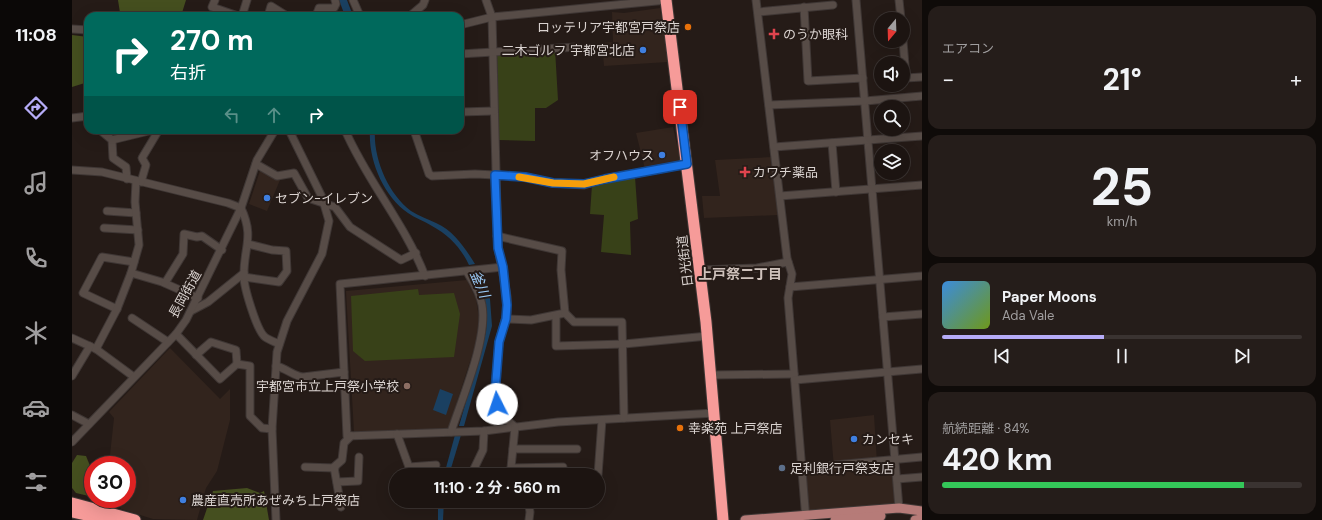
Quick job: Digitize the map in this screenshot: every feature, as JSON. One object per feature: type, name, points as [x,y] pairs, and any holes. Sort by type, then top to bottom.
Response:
[{"type":"highway","name":"日光街道","points":[[666,0],[708,336],[723,520]]},
{"type":"highway","points":[[72,503],[135,520]]},
{"type":"highway","points":[[72,512],[110,520]]},
{"type":"highway","points":[[72,518],[84,520]]},
{"type":"main road","points":[[744,520],[806,518],[899,508],[922,511]]},
{"type":"main road","points":[[834,520],[922,511]]},
{"type":"main road","points":[[914,520],[922,519]]},
{"type":"street","points":[[215,0],[212,7],[226,12]]},
{"type":"street","points":[[243,12],[247,0]]},
{"type":"street","points":[[318,12],[319,8],[334,8],[336,4],[335,0]]},
{"type":"street","points":[[353,0],[358,12]]},
{"type":"street","points":[[415,12],[423,5],[425,0]]},
{"type":"street","points":[[486,0],[492,16],[497,236],[507,296],[506,319],[499,342],[495,393],[497,404],[507,420],[515,427]]},
{"type":"street","points":[[464,24],[492,16],[666,0]]},
{"type":"street","points":[[756,0],[788,262],[792,274],[788,298],[806,518]]},
{"type":"street","points":[[856,0],[899,508]]},
{"type":"street","points":[[899,0],[900,12]]},
{"type":"street","points":[[758,12],[804,8],[818,3],[834,5]]},
{"type":"street","points":[[270,12],[272,6],[281,12]]},
{"type":"street","points":[[804,8],[808,81],[863,78]]},
{"type":"street","points":[[72,29],[84,30]]},
{"type":"street","points":[[464,54],[577,47]]},
{"type":"street","points":[[904,48],[906,78],[922,77]]},
{"type":"street","points":[[769,105],[864,101],[922,96]]},
{"type":"street","points":[[464,112],[494,111]]},
{"type":"street","points":[[72,118],[84,116]]},
{"type":"street","points":[[105,134],[112,140],[113,158],[126,168],[126,179]]},
{"type":"street","points":[[112,140],[137,134]]},
{"type":"street","points":[[72,376],[117,310],[131,273],[139,245],[136,213],[139,182],[146,165],[142,158],[156,134]]},
{"type":"street","name":"長岡街道","points":[[72,442],[176,334],[191,311],[222,250],[241,208],[256,164],[273,134]]},
{"type":"street","points":[[276,520],[272,429],[279,344],[287,321],[322,254],[329,221],[325,203],[291,134]]},
{"type":"street","points":[[347,134],[356,156],[416,254],[425,276]]},
{"type":"street","points":[[415,134],[429,174],[432,176],[495,175],[525,177],[553,183],[584,184],[687,164]]},
{"type":"street","points":[[774,147],[922,136]]},
{"type":"street","points":[[832,143],[836,192]]},
{"type":"street","points":[[256,164],[277,176],[294,173],[308,198],[335,207],[350,227],[401,260],[416,254]]},
{"type":"street","points":[[72,170],[102,172],[241,208],[248,225],[248,244],[244,275],[252,310],[264,336],[279,344]]},
{"type":"street","points":[[780,196],[922,185]]},
{"type":"street","points":[[107,211],[136,213]]},
{"type":"street","points":[[104,228],[138,230]]},
{"type":"street","points":[[164,284],[183,254],[184,234],[197,237],[202,236],[222,250]]},
{"type":"street","points":[[497,236],[562,250],[561,270],[564,313],[574,322],[622,322],[624,344],[624,418]]},
{"type":"street","points":[[191,311],[208,302],[244,275],[279,282],[287,271],[286,251],[272,250],[248,244]]},
{"type":"street","points":[[117,310],[83,293],[102,257],[134,262]]},
{"type":"street","points":[[700,270],[757,268],[788,262]]},
{"type":"street","points":[[503,267],[467,272],[340,284],[347,436],[484,431],[624,418],[715,413]]},
{"type":"street","points":[[451,432],[483,330],[482,304],[478,290],[467,272]]},
{"type":"street","points":[[131,273],[164,284],[198,298]]},
{"type":"street","points":[[790,287],[922,276]]},
{"type":"street","points":[[506,319],[531,320],[556,316],[564,313]]},
{"type":"street","points":[[883,317],[922,314]]},
{"type":"street","points":[[556,316],[556,346],[624,344],[708,336]]},
{"type":"street","points":[[132,318],[168,342]]},
{"type":"street","points":[[176,334],[220,379],[237,364]]},
{"type":"street","points":[[72,338],[93,347],[134,377]]},
{"type":"street","points":[[196,355],[211,342],[236,350],[237,364]]},
{"type":"street","points":[[237,364],[250,366],[250,416],[262,428],[272,429]]},
{"type":"street","points":[[276,366],[303,377],[344,372]]},
{"type":"street","points":[[711,375],[794,377],[922,369]]},
{"type":"street","points":[[72,415],[89,424]]},
{"type":"street","points":[[599,468],[602,420]]},
{"type":"street","points":[[515,427],[510,468],[563,468]]},
{"type":"street","points":[[474,468],[483,450],[484,431]]},
{"type":"street","points":[[397,434],[407,468]]},
{"type":"street","points":[[341,507],[335,468],[342,460],[344,443],[351,436]]},
{"type":"street","points":[[513,449],[577,449]]},
{"type":"street","points":[[337,482],[358,481],[359,457]]},
{"type":"street","points":[[802,468],[922,457]]},
{"type":"street","points":[[422,468],[436,465]]},
{"type":"street","points":[[305,467],[335,468]]},
{"type":"street","points":[[897,479],[922,477]]},
{"type":"street","points":[[529,508],[529,520]]},
{"type":"shaded area","points":[[660,8],[668,62],[604,66],[602,43],[613,42],[612,12],[624,13]]},
{"type":"shaded area","points":[[673,127],[681,164],[645,169],[636,133]]},
{"type":"shaded area","points":[[772,157],[778,215],[704,218],[702,196],[720,196],[715,160]]},
{"type":"shaded area","points":[[260,171],[280,180],[267,211],[249,204]]},
{"type":"shaded area","name":"宇都宮市立上戸祭小学校","points":[[467,280],[476,299],[479,318],[476,343],[448,429],[354,432],[346,291]]},
{"type":"shaded area","points":[[170,348],[220,399],[230,389],[230,420],[217,471],[206,488],[197,520],[153,519],[121,509],[136,508],[136,456],[110,456],[114,418],[109,412]]},
{"type":"shaded area","points":[[874,415],[877,463],[892,462],[895,505],[808,512],[805,469],[834,468],[830,420]]},
{"type":"green space","points":[[118,0],[186,0],[182,12],[120,12]]},
{"type":"green space","points":[[72,35],[84,36],[84,83],[72,87]]},
{"type":"green space","points":[[497,49],[555,49],[558,100],[546,108],[535,108],[535,141],[498,140]]},
{"type":"green space","points":[[635,177],[638,219],[630,222],[631,255],[601,252],[604,215],[590,214],[592,185]]},
{"type":"green space","points":[[418,289],[419,295],[454,293],[460,314],[454,357],[365,361],[353,351],[351,296]]},
{"type":"green space","points":[[77,455],[86,456],[84,456],[84,495],[76,493],[72,488],[72,463]]},
{"type":"green space","points":[[247,488],[260,493],[264,491],[269,520],[203,520],[213,491]]},
{"type":"water","points":[[339,0],[347,0],[352,12],[344,12]]},
{"type":"water","points":[[370,134],[375,134],[379,163],[395,195],[411,211],[442,226],[454,235],[475,264],[469,265],[462,253],[449,238],[429,224],[408,213],[391,197],[379,176],[370,141]]},
{"type":"water","name":"釜川","points":[[474,273],[481,273],[490,299],[492,326],[464,426],[459,426],[486,332],[487,316],[485,301],[481,287]]},
{"type":"water","points":[[440,389],[453,394],[446,415],[433,410]]},
{"type":"water","points":[[455,435],[461,435],[451,468],[446,468]]},
{"type":"water","points":[[438,508],[444,508],[443,520],[438,520]]},
{"type":"slow traffic","points":[[519,177],[553,183],[584,184],[614,177]]},
{"type":"place","name":"ロッテリア宇都宮戸祭店","points":[[688,27]]},
{"type":"place","name":"のうか眼科","points":[[774,34]]},
{"type":"place","name":"二木ゴルフ 宇都宮北店","points":[[643,50]]},
{"type":"place","name":"オフハウス","points":[[662,155]]},
{"type":"place","name":"カワチ薬品","points":[[745,172]]},
{"type":"place","name":"セブン-イレブン","points":[[267,198]]},
{"type":"place","name":"宇都宮市立上戸祭小学校","points":[[407,386]]},
{"type":"place","name":"幸楽苑 上戸祭店","points":[[680,428]]},
{"type":"place","name":"カンセキ","points":[[854,439]]},
{"type":"place","name":"足利銀行戸祭支店","points":[[782,468]]},
{"type":"place","name":"農産直売所あぜみち上戸祭店","points":[[183,500]]},
{"type":"district","name":"上戸祭二丁目","points":[[740,274]]},
{"type":"route","points":[[497,404],[495,393],[499,342],[506,319],[507,296],[503,267],[498,248],[495,175],[525,177],[553,183],[584,184],[687,164],[680,107]]}]
